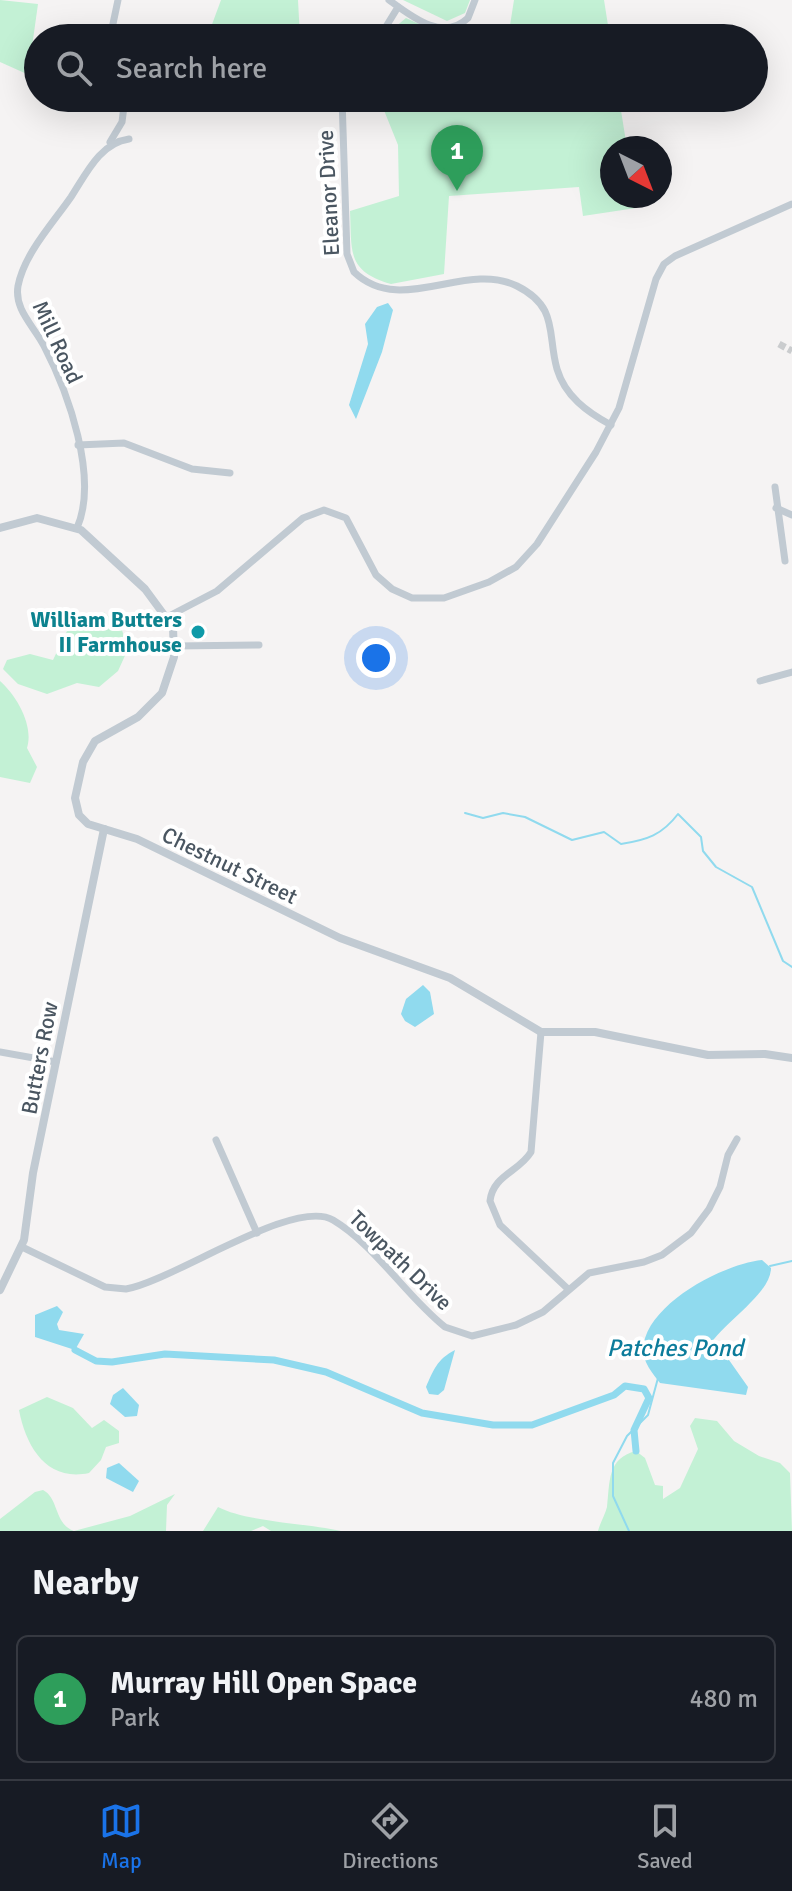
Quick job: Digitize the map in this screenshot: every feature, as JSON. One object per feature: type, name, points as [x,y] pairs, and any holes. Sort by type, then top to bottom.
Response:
[{"type":"street","points":[[113,24],[118,0]]},
{"type":"street","points":[[389,0],[429,24]]},
{"type":"street","points":[[456,24],[468,18],[475,0]]},
{"type":"street","points":[[388,24],[398,7]]},
{"type":"street","name":"Mill Road","points":[[77,528],[85,486],[78,445],[51,359],[21,308],[18,290],[30,258],[122,122],[123,112]]},
{"type":"street","name":"Eleanor Drive","points":[[342,112],[347,254],[354,272],[388,291],[487,278],[522,289],[539,303],[551,322],[557,369],[565,386],[586,410],[611,425]]},
{"type":"street","points":[[106,147],[129,139]]},
{"type":"street","points":[[0,528],[37,518],[77,528],[113,556],[169,616],[217,591],[303,518],[324,510],[346,518],[372,569],[399,593],[436,600],[489,582],[516,567],[537,544],[611,425],[624,397],[649,303],[664,264],[675,256],[792,204]]},
{"type":"street","points":[[78,445],[106,441],[130,444],[184,467],[230,473]]},
{"type":"street","points":[[775,487],[776,508],[787,551],[785,561]]},
{"type":"street","points":[[776,508],[792,515]]},
{"type":"street","name":"Chestnut Street","points":[[169,616],[175,646],[170,675],[159,698],[131,722],[95,741],[83,762],[75,792],[76,806],[84,820],[137,839],[333,935],[450,978],[541,1032]]},
{"type":"street","points":[[175,646],[259,645]]},
{"type":"street","points":[[760,681],[792,672]]},
{"type":"street","name":"Butters Row","points":[[0,1290],[22,1247],[104,829]]},
{"type":"street","points":[[568,1289],[500,1225],[490,1201],[498,1180],[523,1163],[531,1152],[541,1032],[595,1032],[694,1054],[792,1058]]},
{"type":"street","points":[[0,1052],[56,1062]]},
{"type":"street","name":"Towpath Drive","points":[[22,1247],[105,1287],[122,1290],[143,1285],[257,1233],[305,1215],[333,1220],[441,1324],[464,1335],[481,1335],[532,1319],[589,1273],[644,1262],[683,1240],[713,1203],[728,1155],[737,1139]]},
{"type":"street","points":[[216,1140],[257,1233]]},
{"type":"green space","points":[[0,0],[38,4],[35,24],[24,24],[24,73],[0,62]]},
{"type":"green space","points":[[221,0],[298,0],[299,24],[212,24]]},
{"type":"green space","points":[[403,0],[470,0],[465,13],[447,21]]},
{"type":"green space","points":[[514,0],[604,0],[608,24],[510,24]]},
{"type":"green space","points":[[406,18],[419,24],[399,24]]},
{"type":"green space","points":[[385,112],[621,112],[625,136],[600,136],[600,208],[636,208],[583,216],[579,187],[449,196],[444,274],[391,284],[366,273],[354,258],[350,211],[399,196],[398,145]]},
{"type":"green space","points":[[104,612],[121,627],[128,649],[118,671],[99,687],[77,683],[47,694],[18,684],[3,669],[7,660],[30,654],[53,660],[67,631],[84,626]]},
{"type":"green space","points":[[0,681],[18,703],[26,721],[27,748],[37,767],[30,783],[0,777]]},
{"type":"green space","points":[[47,1397],[73,1408],[92,1428],[104,1420],[119,1431],[119,1443],[106,1447],[101,1460],[89,1473],[61,1472],[50,1467],[33,1449],[19,1410]]},
{"type":"green space","points":[[695,1418],[717,1421],[734,1441],[759,1456],[780,1463],[790,1473],[792,1531],[598,1531],[607,1507],[612,1472],[627,1454],[636,1451],[645,1458],[655,1485],[663,1486],[663,1499],[680,1488],[698,1449],[690,1426]]},
{"type":"green space","points":[[43,1490],[52,1499],[63,1523],[74,1531],[0,1531],[0,1519],[35,1492]]},
{"type":"green space","points":[[175,1494],[167,1505],[166,1531],[74,1531],[130,1516]]},
{"type":"green space","points":[[218,1507],[260,1519],[341,1531],[271,1531],[263,1526],[251,1531],[203,1531]]},
{"type":"water","points":[[388,303],[393,310],[382,352],[356,419],[349,405],[368,344],[365,324],[377,307]]},
{"type":"water","points":[[423,985],[430,992],[434,1014],[415,1027],[405,1021],[401,1014],[406,999]]},
{"type":"water","name":"Patches Pond","points":[[762,1260],[771,1268],[763,1289],[722,1330],[706,1351],[707,1355],[729,1360],[748,1387],[746,1395],[660,1383],[643,1354],[647,1333],[657,1318],[671,1303],[707,1278]]},
{"type":"water","points":[[57,1306],[63,1312],[57,1324],[59,1330],[84,1334],[75,1350],[35,1337],[35,1315]]},
{"type":"water","points":[[455,1350],[444,1390],[438,1395],[429,1394],[426,1387],[434,1371],[444,1357]]},
{"type":"water","points":[[123,1388],[139,1405],[137,1416],[125,1417],[110,1404],[113,1395]]},
{"type":"water","points":[[119,1463],[139,1481],[133,1492],[106,1478],[107,1468]]},
{"type":"waterway","points":[[465,813],[483,818],[503,813],[525,817],[572,840],[604,832],[621,844],[653,835],[678,814],[701,837],[703,851],[716,867],[752,887],[783,961],[792,967]]},
{"type":"waterway","points":[[770,1266],[792,1261]]},
{"type":"waterway","points":[[75,1350],[96,1361],[112,1362],[165,1354],[274,1360],[326,1372],[422,1413],[493,1425],[532,1425],[614,1395],[625,1386],[644,1389],[649,1398],[634,1430],[636,1451]]},
{"type":"waterway","points":[[629,1531],[613,1496],[613,1463],[627,1436],[648,1415],[658,1378]]},
{"type":"tunnel","points":[[779,344],[792,351]]},
{"type":"place","name":"Murray Hill Open Space","points":[[457,191]]},
{"type":"place","name":"William Butters II Farmhouse","points":[[198,632]]}]
